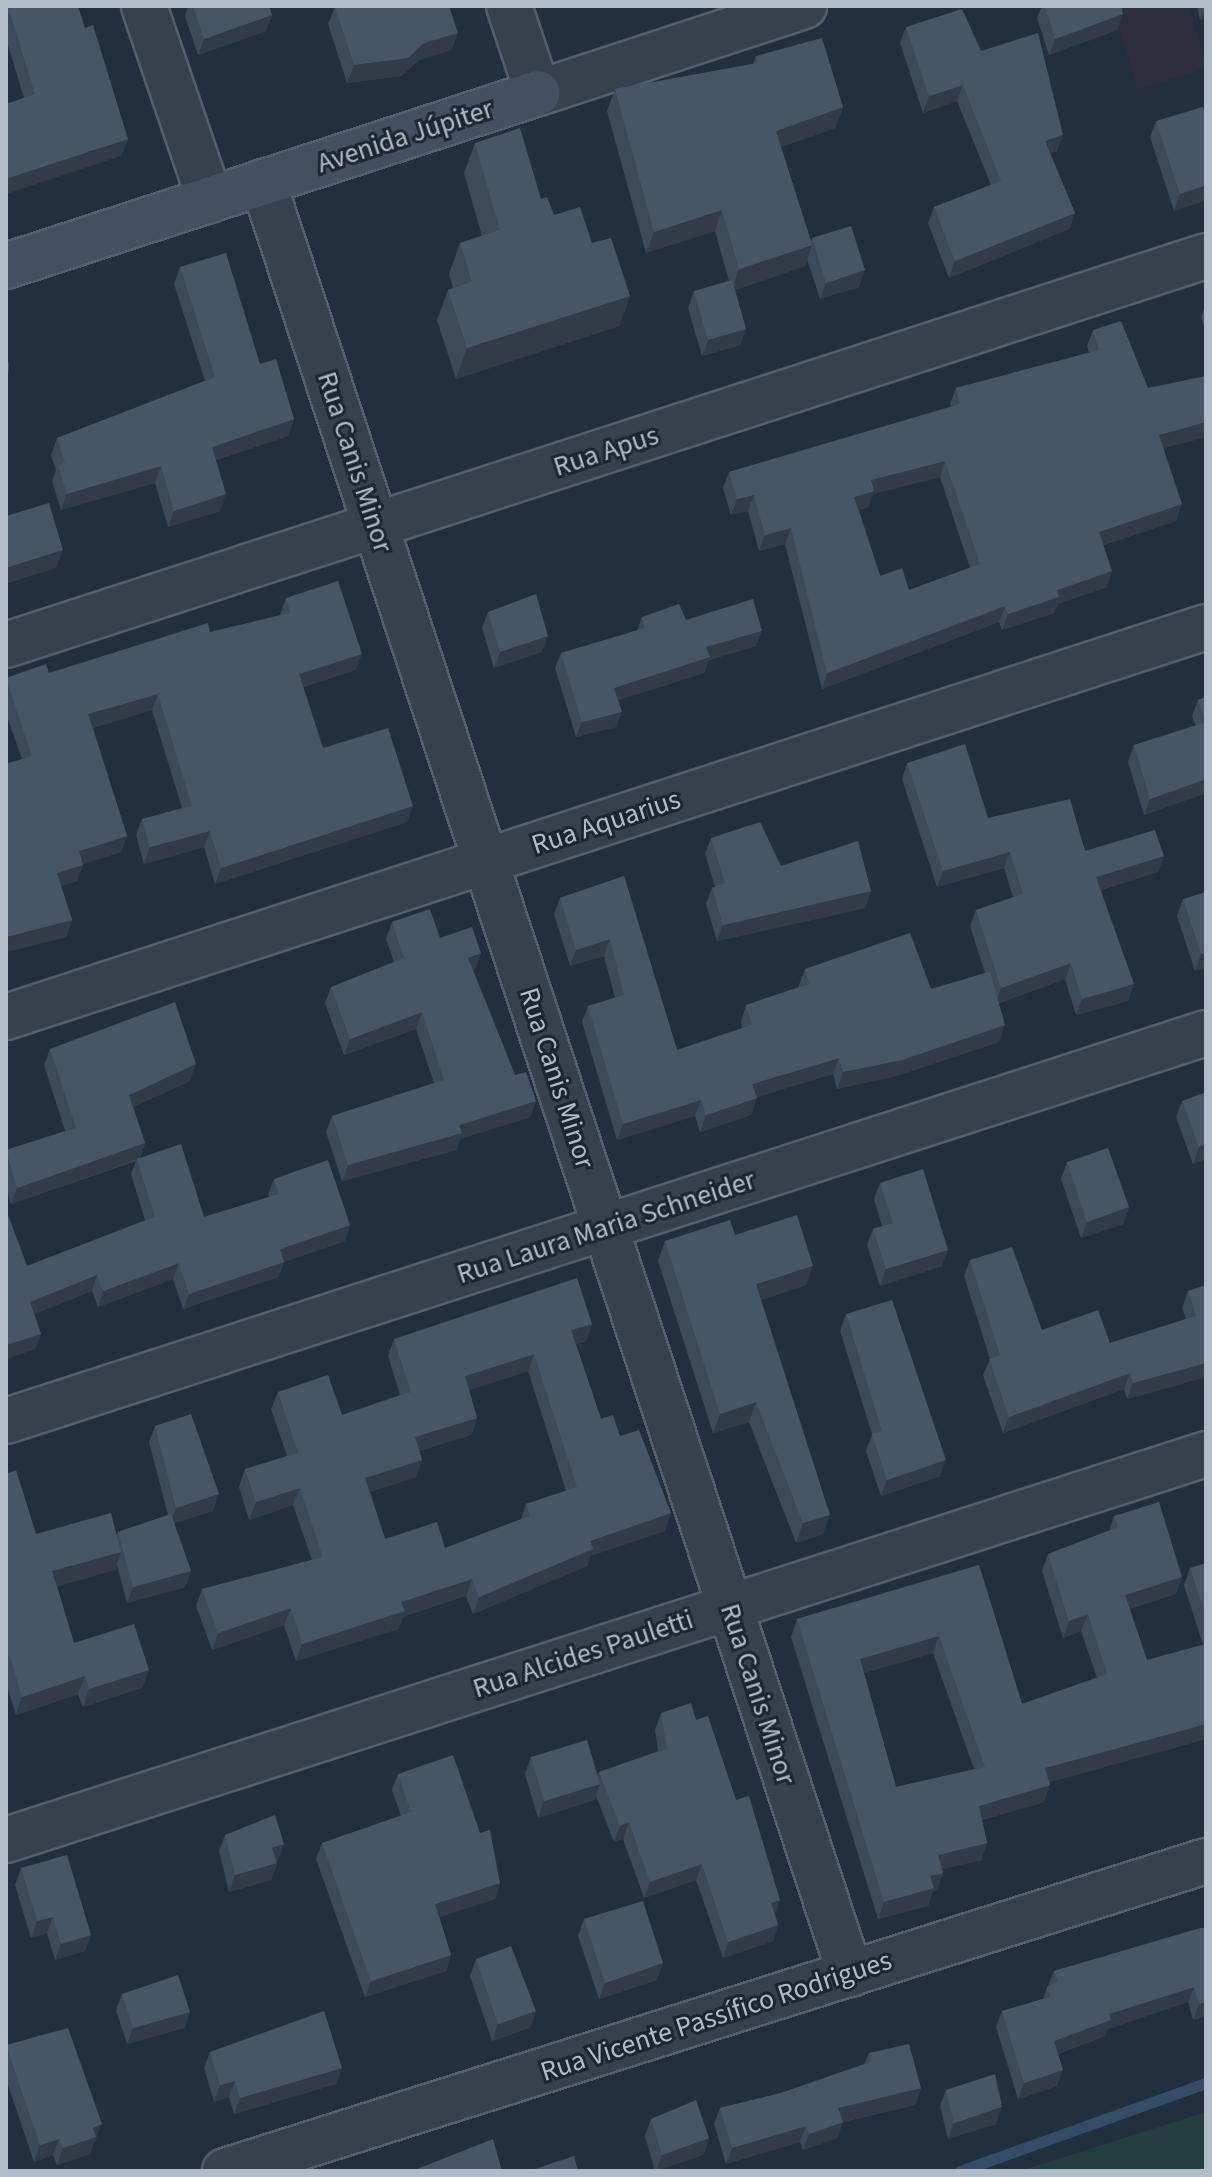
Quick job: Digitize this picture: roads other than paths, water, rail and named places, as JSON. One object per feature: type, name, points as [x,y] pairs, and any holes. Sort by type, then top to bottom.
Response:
[{"type":"main road","name":"Avenida Júpiter","points":[[6,266],[538,93]]},
{"type":"street","points":[[144,6],[210,200]]},
{"type":"street","points":[[509,6],[538,93]]},
{"type":"street","name":"Avenida Júpiter","points":[[538,93],[804,6]]},
{"type":"street","name":"Rua Canis Minor","points":[[263,182],[850,1974]]},
{"type":"street","name":"Rua Apus","points":[[6,645],[1206,256]]},
{"type":"street","name":"Rua Aquarius","points":[[6,1017],[1206,627]]},
{"type":"street","name":"Rua Laura Maria Schneider","points":[[6,1421],[1206,1033]]},
{"type":"street","name":"Rua Alcides Pauletti","points":[[6,1840],[1206,1454]]},
{"type":"street","name":"Rua Vicente Passífico Rodrigues","points":[[225,2171],[1206,1861]]},
{"type":"waterway","points":[[960,2171],[1206,2083]]}]
